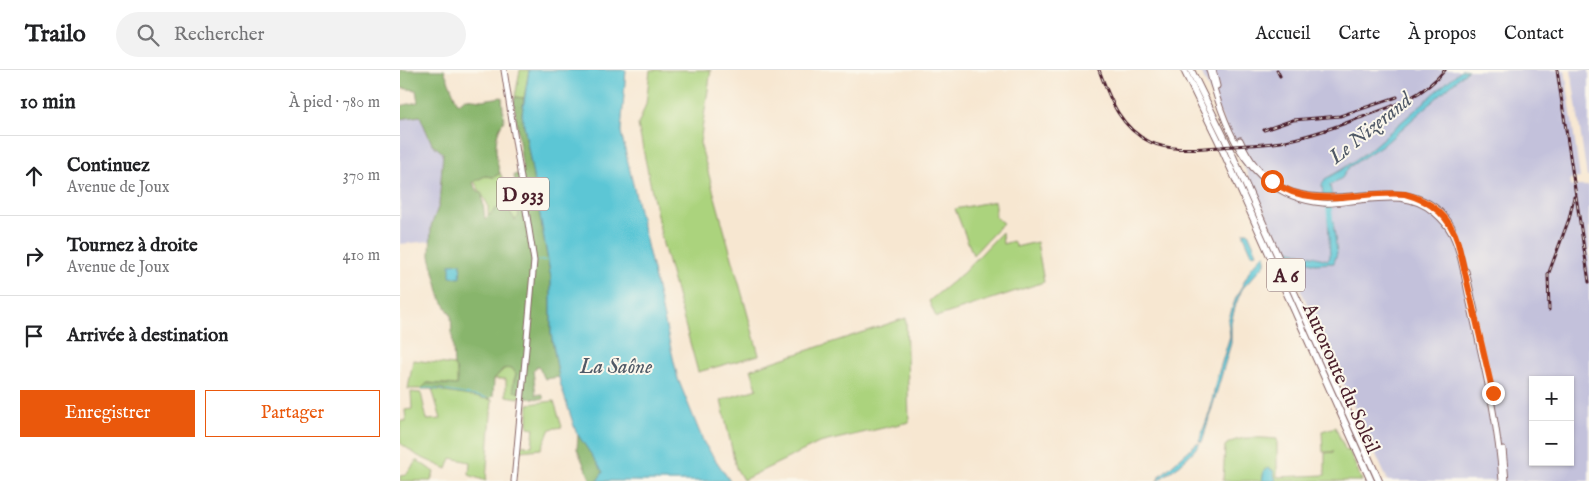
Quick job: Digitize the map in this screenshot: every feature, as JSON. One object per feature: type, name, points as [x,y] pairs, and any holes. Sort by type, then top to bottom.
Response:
[{"type":"highway","name":"Autoroute du Soleil","points":[[1184,70],[1223,150],[1371,481]]},
{"type":"highway","name":"Autoroute du Soleil","points":[[1192,70],[1226,141],[1378,481]]},
{"type":"main road","name":"D 933","points":[[504,70],[534,261],[514,481]]},
{"type":"main road","points":[[1211,70],[1222,109],[1250,166],[1278,190],[1306,200],[1324,201],[1405,194],[1430,203],[1449,222],[1456,237],[1470,285],[1500,425],[1504,481]]},
{"type":"shaded area","points":[[1200,70],[1565,70],[1580,178],[1570,179],[1571,186],[1589,186],[1589,481],[1388,481]]},
{"type":"shaded area","points":[[1571,70],[1589,70],[1589,176],[1587,176]]},
{"type":"shaded area","points":[[420,116],[432,144],[443,153],[439,205],[431,226],[431,241],[400,244],[400,119]]},
{"type":"green space","points":[[400,70],[444,70],[458,104],[465,98],[482,100],[502,97],[504,121],[498,132],[496,146],[500,173],[494,177],[485,176],[473,182],[475,188],[482,194],[485,219],[500,205],[507,207],[515,220],[519,216],[514,175],[523,172],[514,103],[515,97],[524,98],[522,114],[551,278],[551,334],[559,377],[545,379],[538,366],[533,370],[536,395],[542,394],[544,399],[523,398],[520,393],[514,391],[513,384],[516,374],[512,368],[503,369],[494,379],[493,396],[490,399],[445,392],[443,389],[421,389],[427,383],[457,385],[451,315],[441,299],[430,256],[431,226],[439,205],[443,153],[432,144],[420,116],[400,119],[400,106],[418,102],[416,90],[400,88]]},
{"type":"green space","points":[[520,70],[529,70],[524,98],[515,97]]},
{"type":"green space","points":[[650,70],[711,70],[700,143],[759,355],[698,372],[663,244],[638,125],[646,104]]},
{"type":"green space","points":[[500,173],[504,182],[501,183],[506,198],[505,206],[500,205],[488,217],[488,205],[474,181],[485,176],[494,177]]},
{"type":"green space","points":[[513,184],[516,188],[519,216],[515,221],[507,207],[510,185]]},
{"type":"green space","points":[[995,201],[995,217],[1003,223],[973,255],[955,209]]},
{"type":"green space","points":[[1002,232],[1003,244],[1013,241],[1016,247],[1037,242],[1044,282],[936,317],[929,301],[963,273]]},
{"type":"green space","points":[[906,318],[909,422],[819,443],[743,480],[736,468],[721,400],[757,389],[751,369]]},
{"type":"green space","points":[[413,360],[454,365],[459,385],[428,383],[421,389],[408,389]]},
{"type":"green space","points":[[511,362],[516,374],[513,384],[521,393],[519,398],[506,396],[506,379],[494,379]]},
{"type":"green space","points":[[432,389],[492,400],[486,481],[469,475],[470,462],[451,458],[447,469],[418,456],[400,443],[400,421],[406,421],[405,410],[412,409],[411,392],[421,393],[427,420],[441,419]]},
{"type":"green space","points":[[554,401],[562,427],[550,429],[541,449],[520,451],[521,445],[532,446],[534,428],[528,427],[528,404]]},
{"type":"green space","points":[[1335,427],[1346,451],[1349,450],[1362,481],[1223,481],[1225,446],[1236,440],[1250,438],[1277,439],[1277,477],[1325,475],[1325,453],[1334,452],[1323,452],[1322,431]]},
{"type":"green space","points":[[578,435],[598,462],[608,481],[591,481],[577,449]]},
{"type":"green space","points":[[417,460],[434,472],[431,481],[400,481],[400,476],[406,475]]},
{"type":"water","name":"La Saône","points":[[529,70],[626,70],[621,132],[678,379],[704,443],[730,481],[597,481],[603,472],[576,432],[560,383],[551,334],[551,278],[522,114]]},
{"type":"water","points":[[1461,70],[1468,70],[1387,142],[1349,167],[1342,178],[1330,185],[1332,197],[1323,195],[1322,185],[1325,179],[1368,151]]},
{"type":"water","points":[[1328,218],[1332,218],[1333,221],[1337,253],[1334,263],[1315,264],[1284,254],[1283,251],[1288,250],[1328,260],[1330,257]]},
{"type":"water","points":[[1244,232],[1248,232],[1257,253],[1252,254]]},
{"type":"water","points":[[1265,253],[1265,264],[1242,289],[1236,304],[1231,322],[1231,343],[1202,442],[1199,441],[1210,411],[1216,381],[1230,336],[1228,321],[1235,300],[1251,268]]},
{"type":"water","points":[[461,263],[460,278],[450,277],[450,264]]},
{"type":"water","points":[[1197,443],[1200,444],[1181,464],[1157,481],[1160,476]]},
{"type":"water","points":[[1268,468],[1273,470],[1276,481],[1262,481],[1264,470]]},
{"type":"waterway","name":"Le Nizerand","points":[[1327,192],[1331,225]]},
{"type":"waterway","points":[[537,261],[548,260]]},
{"type":"waterway","points":[[422,389],[429,388],[487,398]]},
{"type":"railway","points":[[1099,70],[1117,112],[1131,129],[1158,145],[1185,149],[1274,143],[1318,132],[1403,101],[1436,80],[1445,70]]},
{"type":"railway","points":[[1277,70],[1280,76]]},
{"type":"railway","points":[[1557,70],[1589,282]]},
{"type":"railway","points":[[1264,130],[1293,120],[1340,116],[1397,97]]},
{"type":"railway","points":[[1549,310],[1548,275],[1569,219],[1574,197]]},
{"type":"route","points":[[1272,181],[1286,190],[1317,198],[1405,194],[1418,197],[1430,203],[1438,210],[1449,222],[1458,243],[1470,285],[1493,393]]}]
